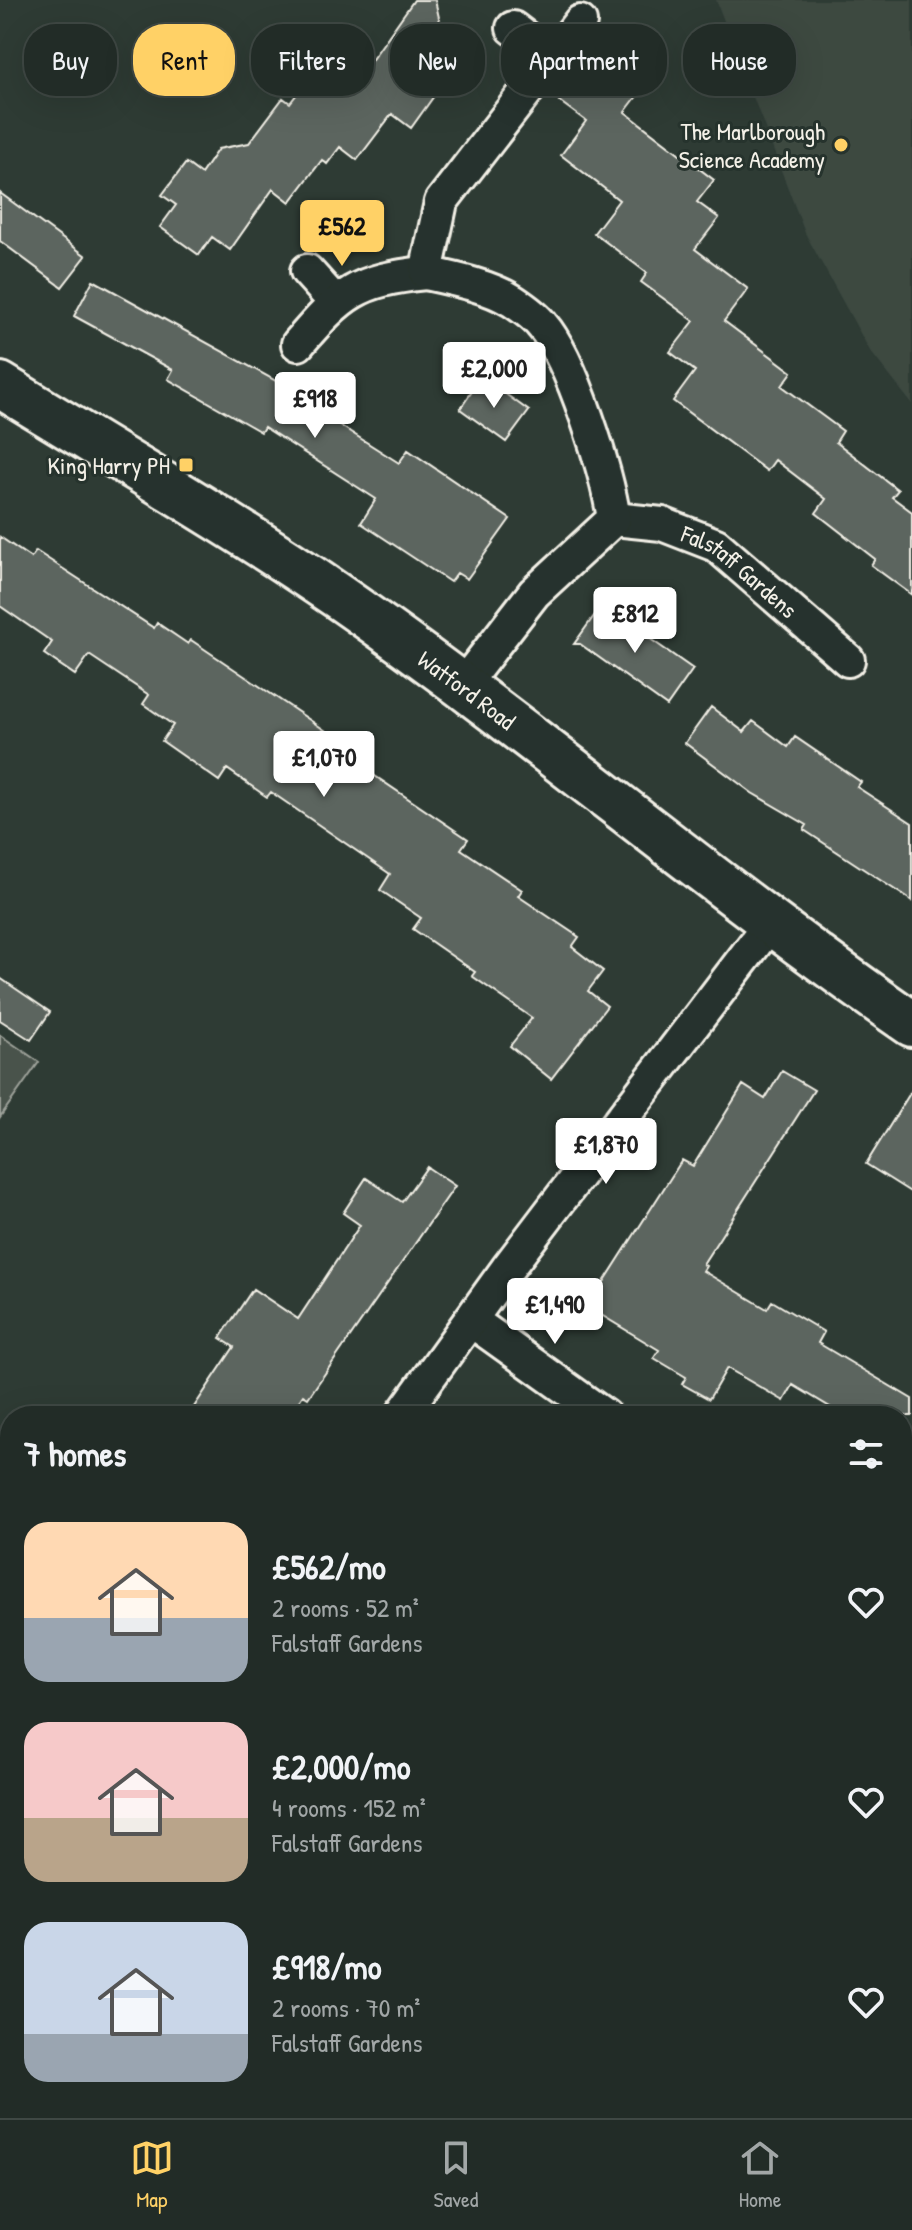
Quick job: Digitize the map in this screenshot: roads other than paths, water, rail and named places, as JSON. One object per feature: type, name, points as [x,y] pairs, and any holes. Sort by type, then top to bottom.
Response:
[{"type":"main road","name":"Watford Road","points":[[0,385],[336,596],[462,686],[770,924],[912,1024]]},
{"type":"street","points":[[426,273],[441,202],[521,96]]},
{"type":"street","points":[[307,271],[335,302]]},
{"type":"street","points":[[298,344],[335,302],[352,289],[393,276],[426,273],[458,280],[512,300],[542,324],[562,358],[608,480],[614,519],[534,593],[462,686]]},
{"type":"street","name":"Falstaff Gardens","points":[[614,519],[662,524],[716,545],[848,660]]},
{"type":"street","points":[[408,1406],[507,1269],[770,924]]},
{"type":"street","points":[[472,1321],[591,1406]]},
{"type":"place","name":"The Marlborough Science Academy","points":[[841,145]]},
{"type":"place","name":"King Harry PH","points":[[186,465]]}]
